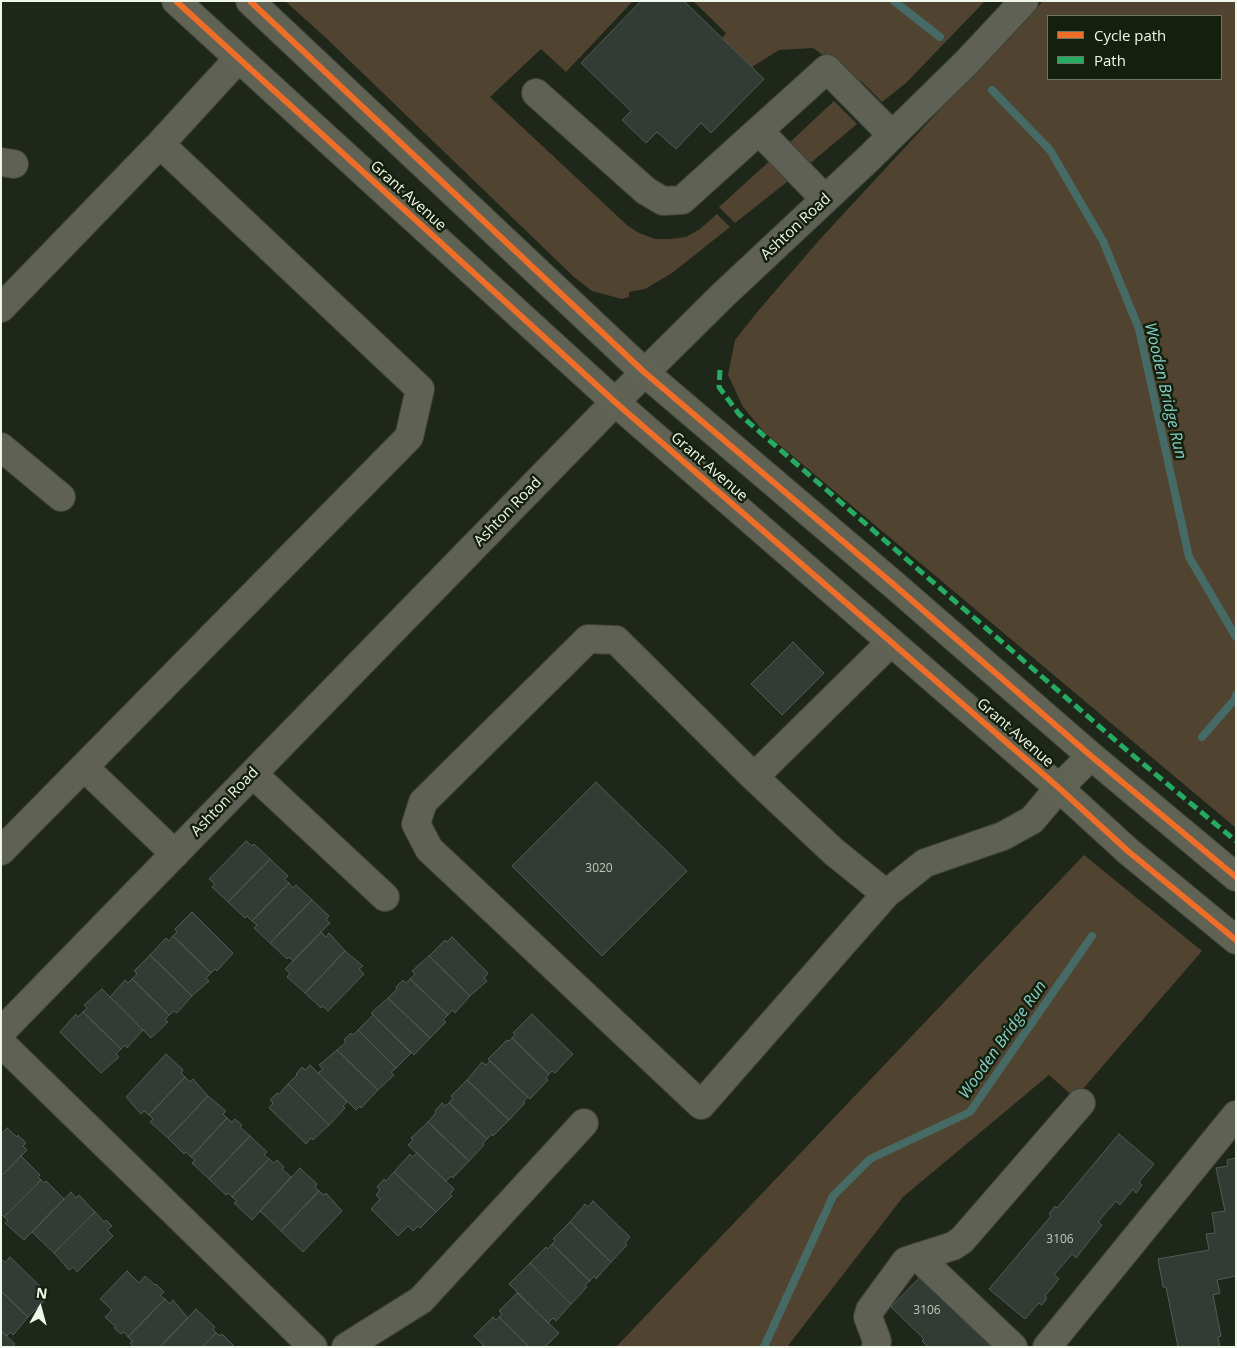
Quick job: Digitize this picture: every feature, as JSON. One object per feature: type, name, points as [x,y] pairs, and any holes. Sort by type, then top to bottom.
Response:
[{"type":"main road","name":"Grant Avenue","points":[[176,1],[615,402],[1059,788],[1134,857],[1236,940]]},
{"type":"main road","name":"Grant Avenue","points":[[250,1],[644,372],[1091,756],[1236,877]]},
{"type":"main road","points":[[1059,788],[1091,756]]},
{"type":"street","name":"Ashton Road","points":[[1,1032],[644,372],[967,62],[1024,1]]},
{"type":"street","points":[[1,308],[160,144],[238,59]]},
{"type":"street","points":[[536,93],[646,191],[663,201],[682,200],[826,69],[892,135]]},
{"type":"street","points":[[759,131],[825,199]]},
{"type":"street","points":[[1,851],[409,437],[420,389],[160,144]]},
{"type":"street","points":[[1,447],[61,497]]},
{"type":"street","points":[[886,894],[834,852],[754,778],[616,640],[588,639],[423,802],[416,824],[429,849],[701,1105],[886,894],[925,863],[1003,836],[1032,820],[1059,788]]},
{"type":"street","points":[[754,778],[891,642]]},
{"type":"street","points":[[84,767],[175,854]]},
{"type":"street","points":[[253,774],[385,897]]},
{"type":"street","points":[[1,1043],[313,1347]]},
{"type":"street","points":[[876,1347],[877,1341],[868,1317],[870,1310],[906,1261],[953,1246],[962,1240],[1081,1103]]},
{"type":"street","points":[[1047,1347],[1236,1115]]},
{"type":"street","points":[[346,1347],[421,1300],[584,1123]]},
{"type":"street","points":[[918,1257],[1013,1347]]},
{"type":"shaded area","points":[[285,1],[633,1],[566,72],[541,49],[490,97],[628,226],[639,233],[655,239],[686,237],[700,229],[717,214],[730,227],[672,273],[645,289],[629,292],[629,297],[622,299],[592,291],[574,277],[325,37]]},
{"type":"shaded area","points":[[693,1],[985,1],[906,83],[882,102],[863,83],[813,48],[779,50],[752,67],[722,38],[726,33]]},
{"type":"shaded area","points":[[1043,1],[1236,1],[1236,828],[764,432],[743,407],[728,375],[735,340],[822,237]]},
{"type":"shaded area","points":[[834,101],[857,124],[807,166],[788,144]]},
{"type":"shaded area","points":[[774,157],[792,178],[735,223],[719,207]]},
{"type":"shaded area","points":[[1084,855],[1202,951],[1075,1098],[1049,1075],[903,1197],[787,1347],[616,1347]]},
{"type":"building","points":[[641,1],[684,1],[764,79],[711,133],[701,123],[676,149],[657,132],[646,143],[622,120],[631,111],[581,63]]},
{"type":"building","points":[[793,642],[824,673],[782,715],[751,684]]},
{"type":"building","points":[[596,782],[687,871],[602,956],[512,866]]},
{"type":"building","points":[[246,841],[252,846],[254,844],[270,859],[228,902],[212,887],[215,884],[209,879]]},
{"type":"building","points":[[270,859],[288,876],[284,879],[289,883],[252,921],[247,916],[245,918],[228,902]]},
{"type":"building","points":[[289,883],[293,888],[296,885],[312,900],[270,943],[254,928],[257,925],[252,921]]},
{"type":"building","points":[[312,900],[329,916],[326,920],[330,923],[293,961],[289,957],[287,959],[270,943]]},
{"type":"building","points":[[192,912],[233,953],[217,971],[215,969],[211,973],[173,936],[177,932],[175,929]]},
{"type":"building","points":[[321,932],[326,937],[329,933],[345,951],[305,993],[287,977],[290,973],[285,969]]},
{"type":"building","points":[[173,936],[211,973],[206,978],[209,981],[192,996],[150,955],[166,938],[169,941]]},
{"type":"building","points":[[452,937],[488,973],[484,978],[487,981],[470,996],[429,956],[445,940],[447,942]]},
{"type":"building","points":[[345,951],[363,966],[359,969],[364,974],[328,1011],[323,1006],[321,1008],[305,993]]},
{"type":"building","points":[[150,955],[192,996],[177,1013],[174,1011],[169,1015],[132,979],[137,974],[134,971]]},
{"type":"building","points":[[429,956],[470,996],[455,1013],[452,1010],[448,1015],[410,979],[415,974],[412,971]]},
{"type":"building","points":[[132,979],[169,1015],[165,1020],[168,1022],[151,1038],[110,997],[125,980],[128,983]]},
{"type":"building","points":[[410,979],[448,1015],[443,1020],[446,1022],[430,1038],[388,998],[403,980],[406,983]]},
{"type":"building","points":[[102,989],[143,1030],[127,1048],[125,1045],[121,1049],[83,1012],[87,1008],[84,1005]]},
{"type":"building","points":[[388,998],[430,1038],[414,1055],[371,1013]]},
{"type":"building","points":[[83,1012],[121,1049],[116,1054],[119,1057],[101,1073],[60,1032],[76,1014],[78,1017]]},
{"type":"building","points":[[532,1014],[573,1054],[555,1073],[552,1071],[549,1074],[512,1038],[515,1035],[513,1033]]},
{"type":"building","points":[[373,1015],[411,1053],[396,1068],[358,1030]]},
{"type":"building","points":[[358,1030],[396,1068],[391,1072],[394,1075],[378,1090],[337,1050],[346,1042],[344,1040],[351,1033],[353,1035]]},
{"type":"building","points":[[512,1038],[549,1074],[546,1078],[548,1080],[530,1099],[488,1059],[507,1040],[509,1041]]},
{"type":"building","points":[[337,1050],[378,1090],[361,1108],[360,1106],[356,1110],[318,1073],[323,1069],[319,1065]]},
{"type":"building","points":[[166,1054],[183,1070],[181,1073],[185,1077],[149,1115],[144,1111],[141,1114],[126,1097]]},
{"type":"building","points":[[490,1061],[528,1097],[523,1102],[525,1103],[509,1120],[467,1080],[482,1062],[486,1065]]},
{"type":"building","points":[[310,1065],[347,1102],[343,1106],[345,1108],[329,1125],[288,1084],[302,1067],[305,1070]]},
{"type":"building","points":[[185,1077],[190,1082],[193,1079],[208,1096],[168,1138],[150,1122],[153,1119],[149,1115]]},
{"type":"building","points":[[467,1080],[509,1120],[493,1136],[492,1134],[487,1139],[449,1103],[453,1098],[451,1096]]},
{"type":"building","points":[[288,1084],[329,1125],[306,1144],[269,1108],[273,1103],[270,1100]]},
{"type":"building","points":[[208,1096],[226,1111],[223,1114],[227,1118],[191,1157],[186,1152],[184,1154],[168,1138]]},
{"type":"building","points":[[442,1103],[445,1106],[449,1103],[487,1139],[469,1161],[428,1122]]},
{"type":"building","points":[[227,1118],[232,1122],[235,1119],[242,1125],[240,1127],[250,1136],[209,1179],[192,1163],[195,1160],[191,1157]]},
{"type":"building","points":[[428,1122],[469,1161],[453,1178],[451,1176],[446,1181],[408,1145],[413,1140],[411,1138]]},
{"type":"building","points":[[7,1128],[26,1143],[23,1146],[27,1150],[1,1176],[1,1134]]},
{"type":"building","points":[[1119,1134],[1154,1164],[1139,1182],[1142,1185],[1136,1193],[1133,1189],[1120,1205],[1116,1201],[1098,1222],[1102,1225],[1076,1258],[1072,1254],[1054,1275],[1059,1279],[1045,1296],[1047,1298],[1042,1305],[1039,1303],[1025,1319],[989,1289],[1051,1216],[1049,1214],[1055,1206],[1057,1208]]},
{"type":"building","points":[[250,1136],[267,1152],[264,1155],[269,1159],[232,1197],[228,1193],[226,1195],[209,1179]]},
{"type":"building","points":[[417,1153],[454,1189],[450,1194],[452,1196],[436,1212],[394,1172],[410,1154],[412,1157]]},
{"type":"building","points":[[21,1156],[40,1175],[38,1177],[41,1180],[4,1217],[1,1214],[1,1176]]},
{"type":"building","points":[[1236,1158],[1236,1276],[1217,1280],[1220,1293],[1213,1295],[1221,1336],[1218,1337],[1220,1347],[1178,1347],[1166,1287],[1163,1287],[1158,1259],[1209,1250],[1206,1234],[1215,1233],[1212,1213],[1225,1211],[1216,1168],[1228,1166],[1227,1160]]},
{"type":"building","points":[[269,1159],[274,1163],[277,1160],[284,1167],[282,1169],[291,1177],[252,1220],[234,1203],[237,1201],[232,1197]]},
{"type":"building","points":[[300,1168],[317,1184],[315,1187],[319,1191],[281,1231],[260,1211]]},
{"type":"building","points":[[394,1172],[436,1212],[420,1228],[418,1226],[413,1231],[408,1226],[398,1236],[371,1209],[380,1199],[376,1195],[380,1190],[377,1187]]},
{"type":"building","points":[[41,1180],[44,1183],[46,1181],[64,1199],[24,1240],[5,1223],[8,1220],[4,1217]]},
{"type":"building","points":[[319,1191],[324,1195],[326,1193],[342,1211],[303,1252],[281,1231]]},
{"type":"building","points":[[71,1192],[76,1198],[79,1195],[95,1212],[54,1253],[32,1232]]},
{"type":"building","points":[[593,1201],[630,1237],[625,1243],[627,1245],[611,1262],[570,1222],[585,1204],[588,1207]]},
{"type":"building","points":[[95,1212],[104,1222],[106,1220],[112,1226],[107,1230],[113,1236],[77,1272],[73,1267],[69,1270],[54,1253]]},
{"type":"building","points":[[570,1222],[611,1262],[596,1279],[594,1276],[590,1281],[552,1244],[555,1241],[553,1239]]},
{"type":"building","points":[[552,1244],[590,1281],[585,1285],[587,1287],[571,1304],[530,1263],[546,1247],[548,1249]]},
{"type":"building","points":[[10,1257],[48,1294],[43,1299],[44,1301],[28,1317],[1,1291],[1,1262],[3,1260],[5,1263]]},
{"type":"building","points":[[530,1263],[571,1304],[556,1321],[553,1318],[548,1323],[509,1284]]},
{"type":"building","points":[[127,1271],[139,1283],[145,1276],[156,1284],[164,1292],[160,1295],[165,1299],[128,1337],[124,1332],[121,1334],[114,1328],[116,1327],[105,1317],[112,1310],[100,1299]]},
{"type":"building","points":[[919,1278],[952,1309],[954,1307],[961,1314],[959,1316],[991,1346],[928,1347],[922,1341],[924,1339],[891,1307]]},
{"type":"building","points":[[1,1291],[28,1317],[13,1335],[10,1332],[7,1336],[1,1331]]},
{"type":"building","points":[[517,1293],[559,1333],[545,1347],[529,1347],[499,1317],[502,1314],[499,1311]]},
{"type":"building","points":[[165,1299],[170,1304],[173,1300],[188,1318],[160,1347],[134,1347],[130,1343],[133,1341],[128,1337]]},
{"type":"building","points":[[196,1309],[215,1327],[213,1329],[216,1333],[202,1347],[160,1347]]},
{"type":"building","points":[[493,1317],[496,1320],[499,1317],[529,1347],[485,1347],[474,1336]]},
{"type":"building","points":[[1,1331],[15,1344],[12,1347],[1,1347]]},
{"type":"building","points":[[216,1333],[220,1336],[222,1334],[235,1347],[202,1347]]},
{"type":"waterway","name":"Wooden Bridge Run","points":[[894,1],[940,37]]},
{"type":"waterway","name":"Wooden Bridge Run","points":[[992,90],[1050,150],[1103,241],[1139,329],[1189,557],[1236,637]]},
{"type":"waterway","name":"Wooden Bridge Run","points":[[1202,737],[1235,699],[1236,695]]},
{"type":"waterway","name":"Wooden Bridge Run","points":[[764,1347],[833,1196],[870,1159],[970,1112],[1092,936]]},
{"type":"marked path","points":[[720,370],[719,387],[739,414],[1130,753],[1236,841]]},
{"type":"cycle path","points":[[176,1],[615,402],[1059,788],[1129,852],[1236,940]]},
{"type":"cycle path","points":[[250,1],[644,372],[1091,756],[1236,877]]}]
